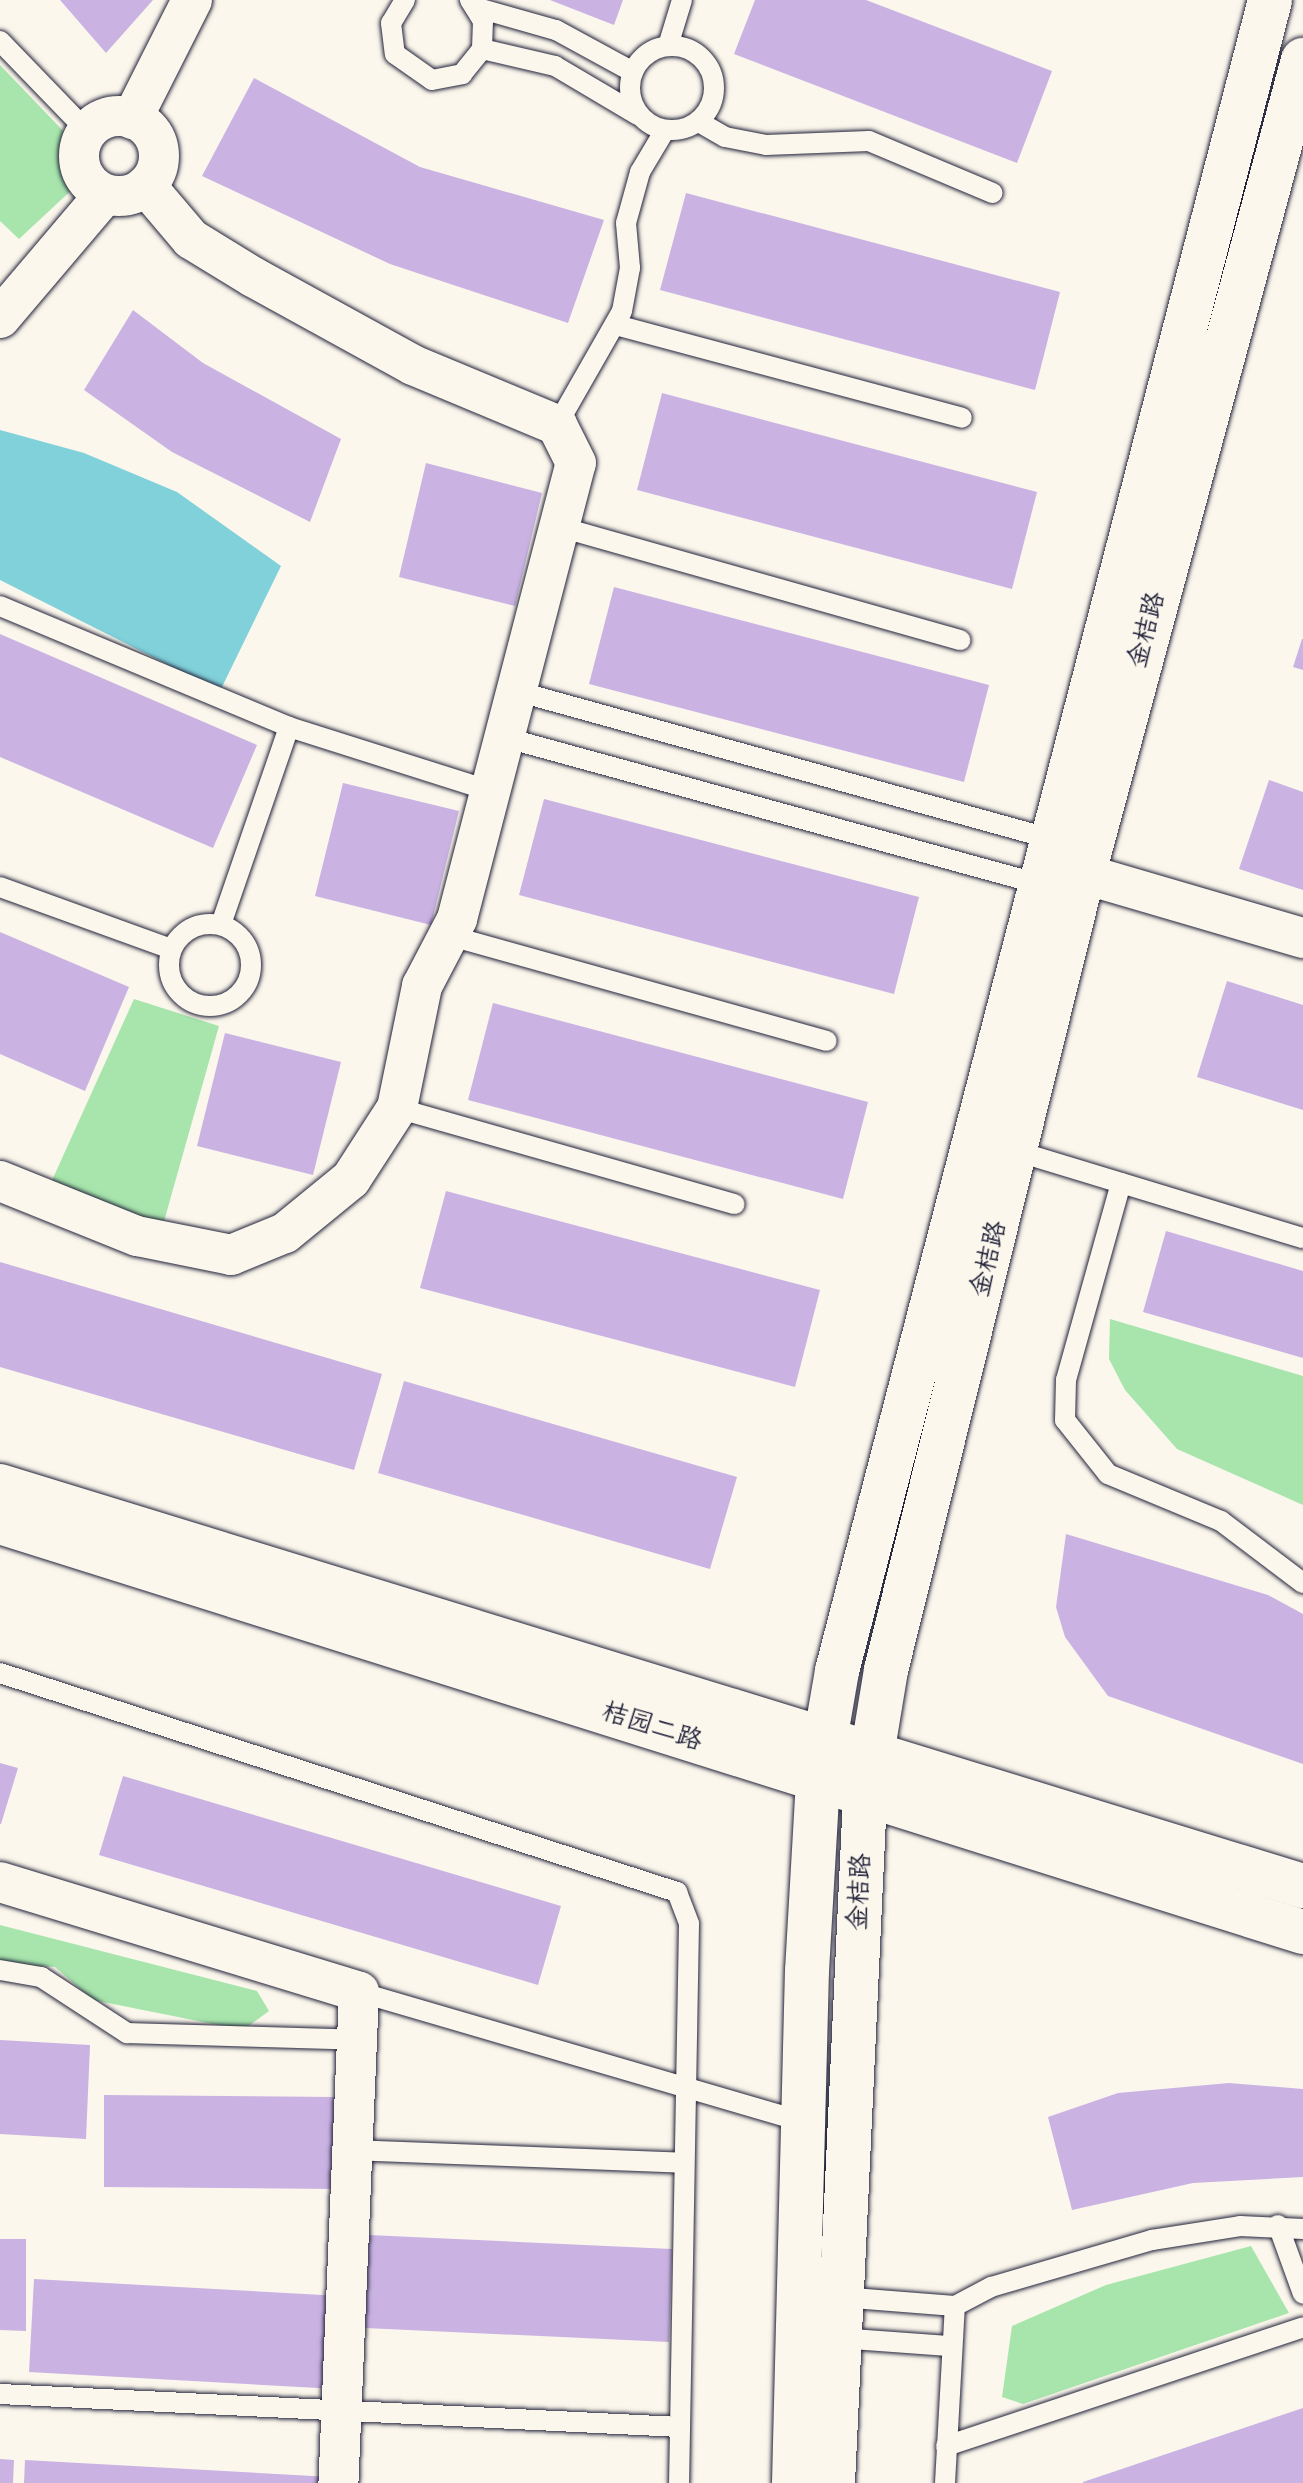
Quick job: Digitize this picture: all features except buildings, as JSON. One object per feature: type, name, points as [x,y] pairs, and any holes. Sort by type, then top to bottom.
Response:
[{"type":"main road","points":[[794,2483],[803,2122],[821,1761],[1069,868],[1270,0]]},
{"type":"main road","points":[[1277,0],[1303,10]]},
{"type":"main road","name":"金桔路","points":[[833,2483],[869,1776],[886,1670],[1016,1151],[1069,868],[1303,60]]},
{"type":"main road","name":"桔园二路","points":[[0,1486],[821,1761]]},
{"type":"main road","name":"桔园二路","points":[[0,1522],[869,1776],[1303,1932]]},
{"type":"main road","name":"桔园二路","points":[[869,1776],[1303,1886]]},
{"type":"street","points":[[132,119],[192,0]]},
{"type":"street","points":[[108,118],[132,119],[158,148],[146,186],[127,195],[105,194],[80,167],[87,131],[108,118]]},
{"type":"street","points":[[0,1181],[137,1236],[186,1249],[244,1252],[285,1233],[351,1179],[397,1108],[422,986],[451,936],[503,737],[564,528],[576,463],[557,425],[413,365],[253,277],[191,239],[146,186]]},
{"type":"street","points":[[0,318],[105,194]]},
{"type":"street","points":[[1069,868],[1303,938]]},
{"type":"street","points":[[0,1882],[359,1992],[338,2483]]},
{"type":"lane","points":[[405,0],[391,38],[417,76],[462,74],[482,49],[474,4],[556,30],[633,72]]},
{"type":"lane","points":[[668,46],[682,0]]},
{"type":"lane","points":[[0,41],[87,131]]},
{"type":"lane","points":[[639,116],[630,94],[633,72],[648,53],[668,46],[696,53],[713,75],[713,101],[699,122]]},
{"type":"lane","points":[[482,49],[555,66],[665,130],[699,122],[755,143],[869,141],[993,193]]},
{"type":"lane","points":[[557,425],[616,325],[630,268],[626,223],[640,172],[665,130]]},
{"type":"lane","points":[[616,325],[962,418]]},
{"type":"lane","points":[[564,528],[960,640]]},
{"type":"lane","points":[[0,606],[289,727],[491,791]]},
{"type":"lane","points":[[516,691],[1069,868]]},
{"type":"lane","points":[[221,925],[289,727]]},
{"type":"lane","points":[[503,737],[1069,868]]},
{"type":"lane","points":[[0,887],[171,949]]},
{"type":"lane","points":[[221,925],[239,935],[251,958],[247,984],[229,1002],[187,1000],[170,978],[171,949],[190,928],[221,925]]},
{"type":"lane","points":[[451,936],[827,1041]]},
{"type":"lane","points":[[397,1108],[735,1204]]},
{"type":"lane","points":[[1016,1151],[1303,1238]]},
{"type":"lane","points":[[1121,1183],[1066,1380],[1065,1420],[1108,1474],[1221,1521],[1303,1583]]},
{"type":"lane","points":[[0,1673],[662,1882],[677,1892],[689,1924],[679,2483]]},
{"type":"lane","points":[[0,1970],[41,1977],[127,2033],[357,2040]]},
{"type":"lane","points":[[359,1992],[803,2122]]},
{"type":"lane","points":[[350,2150],[684,2163]]},
{"type":"lane","points":[[839,2318],[955,2306],[991,2287],[1152,2240],[1278,2225],[1303,2229]]},
{"type":"lane","points":[[1278,2225],[1303,2294]]},
{"type":"lane","points":[[945,2483],[949,2346],[955,2306]]},
{"type":"lane","points":[[839,2318],[949,2346]]},
{"type":"lane","points":[[946,2446],[1303,2327]]},
{"type":"lane","points":[[0,2394],[680,2427]]},
{"type":"green space","points":[[0,65],[69,137],[63,163],[77,185],[19,239],[0,221]]},
{"type":"green space","points":[[134,999],[219,1026],[161,1232],[49,1187]]},
{"type":"green space","points":[[1110,1319],[1303,1376],[1303,1505],[1177,1449],[1125,1390],[1109,1359]]},
{"type":"green space","points":[[0,1925],[257,1991],[269,2011],[243,2030],[93,2000],[55,1967],[0,1964]]},
{"type":"green space","points":[[1251,2246],[1289,2313],[1023,2404],[1002,2397],[1012,2326],[1106,2285]]},
{"type":"water","points":[[0,430],[84,453],[177,492],[281,566],[220,691],[0,580]]}]
